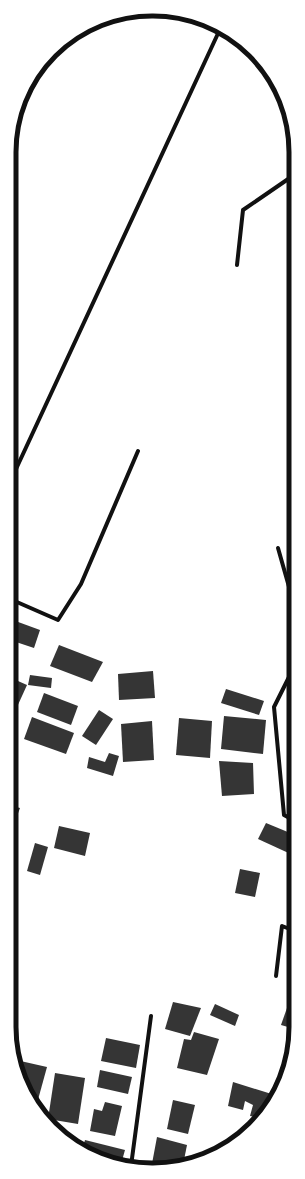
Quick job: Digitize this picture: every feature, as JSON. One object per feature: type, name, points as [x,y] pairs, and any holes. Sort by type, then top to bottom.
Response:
[{"type":"street","points":[[16,469],[218,33]]},
{"type":"street","points":[[236,265],[243,210],[289,178]]},
{"type":"street","points":[[16,602],[58,620],[81,584],[138,451]]},
{"type":"street","points":[[278,548],[289,587]]},
{"type":"street","points":[[289,677],[274,707],[284,816],[289,818]]},
{"type":"street","points":[[276,976],[282,926],[289,929]]},
{"type":"street","points":[[132,1161],[151,1016]]},
{"type":"building","points":[[16,621],[40,630],[34,648],[16,642]]},
{"type":"building","points":[[59,645],[103,662],[92,682],[50,666]]},
{"type":"building","points":[[153,671],[155,698],[119,700],[118,674]]},
{"type":"building","points":[[30,675],[52,678],[51,688],[28,685]]},
{"type":"building","points":[[16,680],[27,685],[16,707]]},
{"type":"building","points":[[226,689],[264,701],[259,715],[221,703]]},
{"type":"building","points":[[44,693],[78,706],[71,725],[37,712]]},
{"type":"building","points":[[99,710],[113,719],[96,745],[82,736]]},
{"type":"building","points":[[224,716],[266,720],[263,754],[221,749]]},
{"type":"building","points":[[32,717],[74,733],[66,754],[24,739]]},
{"type":"building","points":[[179,718],[212,721],[210,758],[176,755]]},
{"type":"building","points":[[152,721],[154,760],[123,762],[121,724]]},
{"type":"building","points":[[109,753],[119,756],[113,776],[87,768],[89,757],[105,762]]},
{"type":"building","points":[[219,761],[253,763],[254,794],[222,796]]},
{"type":"building","points":[[16,807],[20,808],[16,819]]},
{"type":"building","points":[[266,823],[289,833],[289,853],[258,839]]},
{"type":"building","points":[[59,826],[90,833],[85,856],[54,848]]},
{"type":"building","points":[[35,843],[48,847],[40,875],[27,871]]},
{"type":"building","points":[[240,869],[260,873],[255,897],[235,893]]},
{"type":"building","points":[[173,1002],[201,1008],[190,1036],[165,1029]]},
{"type":"building","points":[[215,1004],[239,1015],[235,1026],[210,1015]]},
{"type":"building","points":[[287,1008],[289,1008],[289,1027],[281,1025]]},
{"type":"building","points":[[194,1032],[219,1039],[207,1075],[177,1068],[184,1039],[191,1040]]},
{"type":"building","points":[[106,1038],[140,1045],[136,1068],[101,1061]]},
{"type":"building","points":[[21,1061],[47,1067],[38,1100],[30,1087]]},
{"type":"building","points":[[100,1070],[132,1077],[128,1094],[97,1087]]},
{"type":"building","points":[[55,1073],[85,1078],[78,1124],[53,1120],[49,1115]]},
{"type":"building","points":[[233,1082],[271,1094],[255,1117],[250,1116],[253,1105],[245,1101],[243,1110],[228,1106]]},
{"type":"building","points":[[173,1100],[195,1105],[188,1134],[167,1129]]},
{"type":"building","points":[[105,1102],[122,1106],[115,1136],[90,1131],[94,1109],[102,1111]]},
{"type":"building","points":[[157,1137],[187,1145],[184,1159],[170,1162],[152,1163]]},
{"type":"building","points":[[85,1140],[125,1150],[122,1159],[109,1156],[84,1145]]}]
